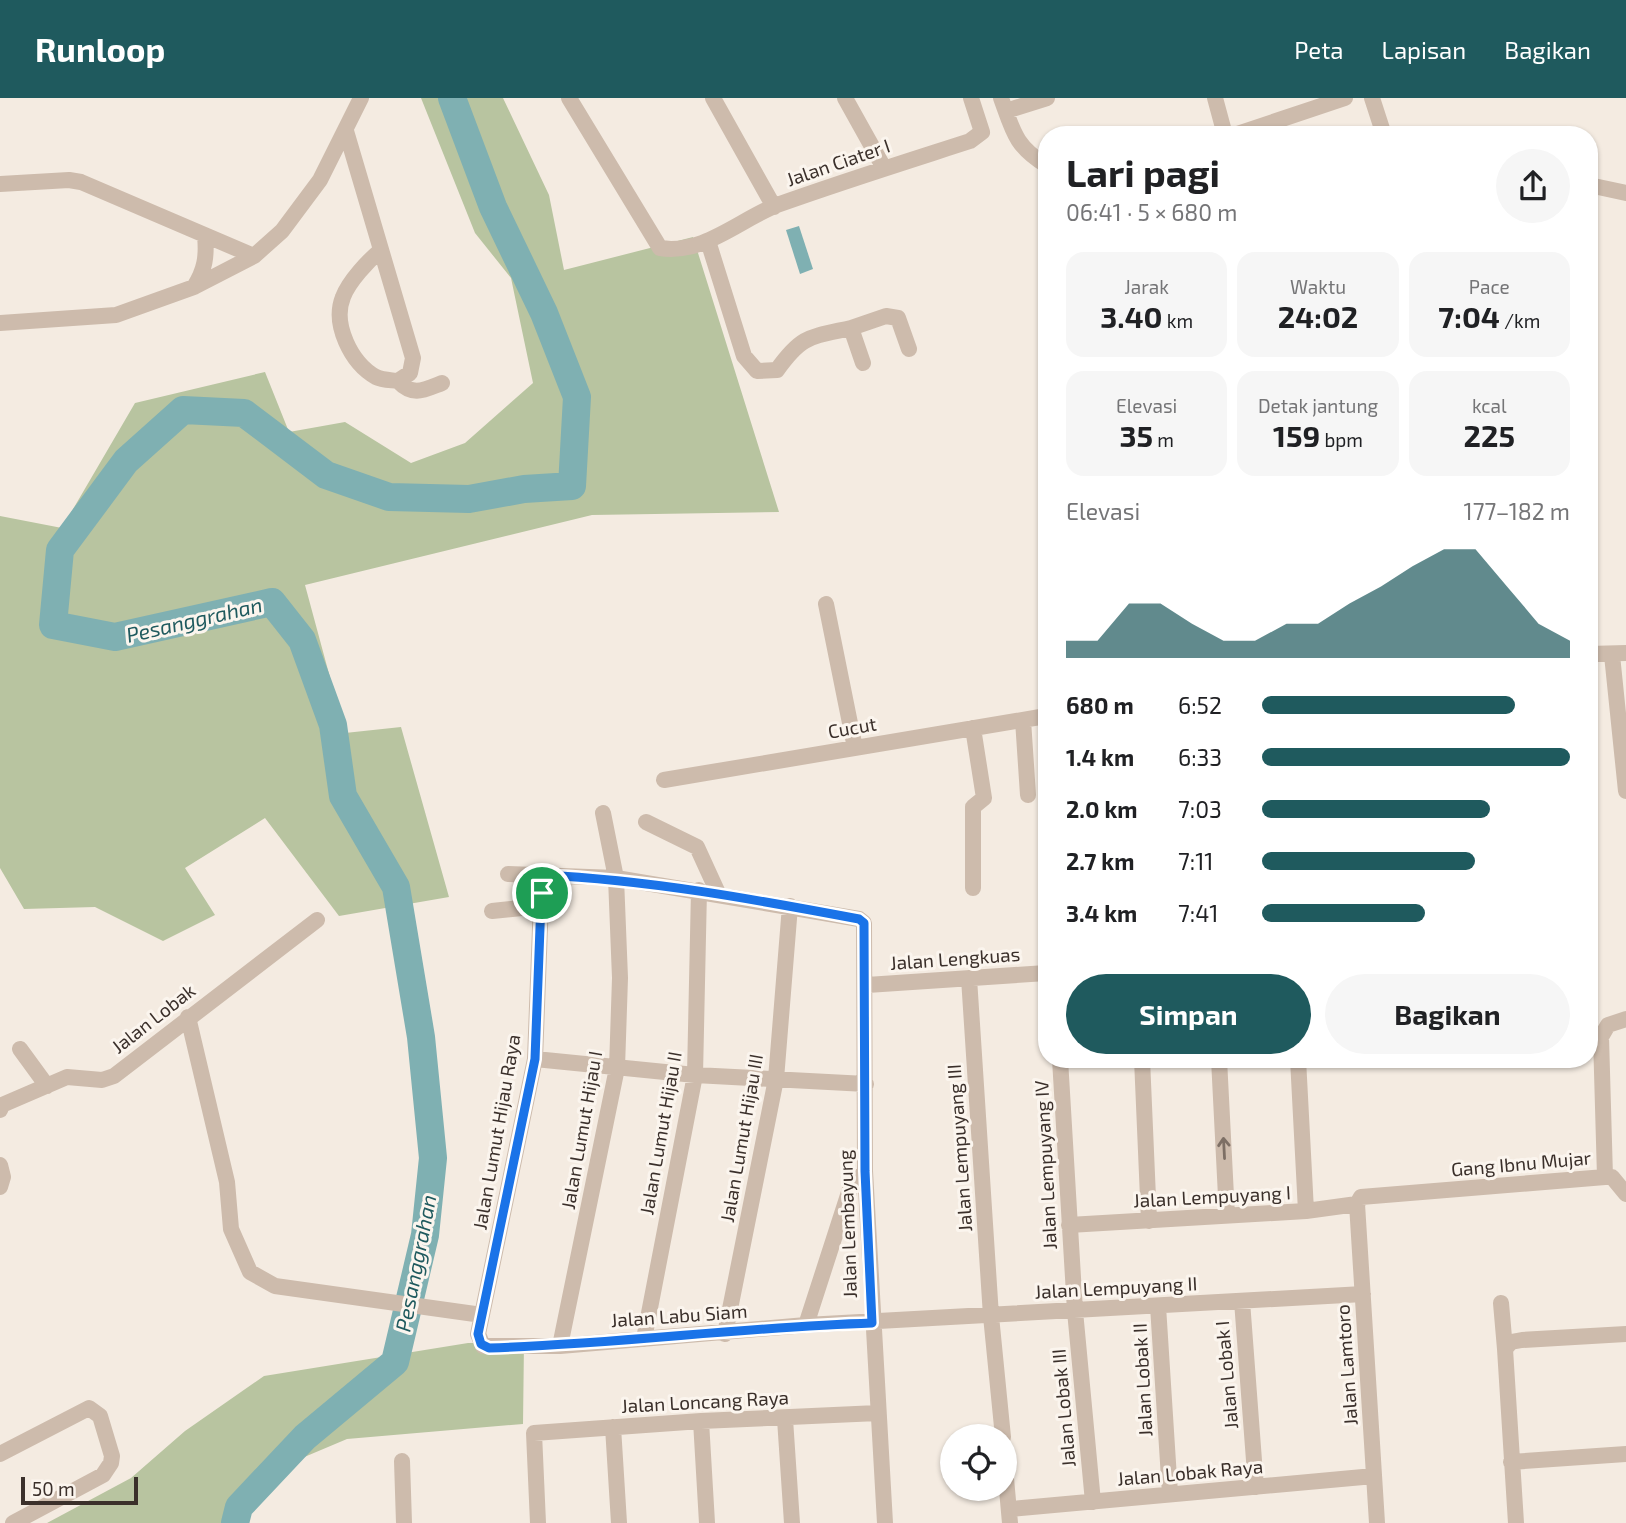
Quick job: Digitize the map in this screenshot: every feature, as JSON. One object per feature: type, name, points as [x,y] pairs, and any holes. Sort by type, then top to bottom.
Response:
[{"type":"street","points":[[0,323],[116,315],[194,287],[254,256],[282,231],[320,180],[360,98]]},
{"type":"street","name":"Jalan Ciater I","points":[[569,98],[660,248],[676,251],[708,241],[774,206],[970,141],[982,132],[971,98]]},
{"type":"street","points":[[713,98],[774,206]]},
{"type":"street","points":[[845,98],[884,168]]},
{"type":"street","points":[[1038,160],[1025,152],[1011,128],[1004,105],[1047,98]]},
{"type":"street","points":[[1215,98],[1223,126]]},
{"type":"street","points":[[1254,126],[1300,105],[1345,98]]},
{"type":"street","points":[[1372,98],[1381,126]]},
{"type":"street","points":[[346,131],[413,358],[410,373],[398,381]]},
{"type":"street","points":[[0,184],[69,180],[81,182],[254,256]]},
{"type":"street","points":[[1598,187],[1626,193]]},
{"type":"street","points":[[194,287],[203,272],[207,255],[205,236]]},
{"type":"street","points":[[708,241],[744,356],[757,371],[777,370],[795,345],[808,338],[886,316],[898,318],[909,349]]},
{"type":"street","points":[[381,250],[343,295],[339,313],[342,332],[360,364],[377,377],[398,381],[408,391],[418,392],[442,383]]},
{"type":"street","points":[[851,328],[863,363]]},
{"type":"street","points":[[826,604],[855,748]]},
{"type":"street","points":[[1598,656],[1617,660],[1626,791]]},
{"type":"street","name":"Cucut","points":[[664,780],[1038,717]]},
{"type":"street","points":[[1023,720],[1028,795]]},
{"type":"street","points":[[973,728],[984,798],[973,807],[973,888]]},
{"type":"street","name":"Jalan Lumut Hijau I","points":[[560,1346],[617,1068],[620,978],[616,878],[603,813]]},
{"type":"street","points":[[646,822],[697,848],[718,894]]},
{"type":"street","points":[[508,874],[616,878],[789,906]]},
{"type":"street","name":"Jalan Lumut Hijau Raya","points":[[489,1348],[481,1344],[478,1338],[535,1059],[542,875]]},
{"type":"street","name":"Jalan Lumut Hijau II","points":[[644,1339],[695,1075],[699,890]]},
{"type":"street","points":[[492,911],[541,906]]},
{"type":"street","name":"Jalan Lembayung","points":[[789,906],[859,919],[864,923],[867,985],[865,1171],[885,1523]]},
{"type":"street","name":"Jalan Lumut Hijau III","points":[[725,1334],[776,1079],[789,906]]},
{"type":"street","name":"Jalan Lobak","points":[[1,1107],[67,1077],[102,1080],[114,1076],[317,920]]},
{"type":"street","name":"Jalan Lengkuas","points":[[867,985],[1038,974]]},
{"type":"street","name":"Jalan Lempuyang III","points":[[970,978],[991,1316],[1002,1424]]},
{"type":"street","points":[[188,1017],[227,1182],[231,1229],[250,1272],[275,1286],[482,1315]]},
{"type":"street","name":"Gang Ibnu Mujar","points":[[1357,1204],[1361,1197],[1605,1177],[1601,1037],[1608,1025],[1626,1019]]},
{"type":"street","points":[[20,1049],[47,1086]]},
{"type":"street","points":[[535,1059],[695,1075],[866,1084]]},
{"type":"street","name":"Jalan Lempuyang IV","points":[[1060,1068],[1075,1311]]},
{"type":"street","points":[[1142,1068],[1149,1221]]},
{"type":"street","points":[[1219,1068],[1227,1216]]},
{"type":"street","points":[[1298,1068],[1306,1211]]},
{"type":"street","points":[[0,1165],[3,1177],[0,1187]]},
{"type":"street","points":[[806,1325],[849,1189],[865,1171]]},
{"type":"street","points":[[1605,1177],[1612,1177],[1626,1194]]},
{"type":"street","name":"Jalan Lempuyang I","points":[[1069,1225],[1306,1211],[1357,1204]]},
{"type":"street","name":"Jalan Lamtoro","points":[[1357,1204],[1377,1523]]},
{"type":"street","name":"Jalan Lempuyang II","points":[[872,1323],[1363,1294]]},
{"type":"street","name":"Jalan Lobak I","points":[[1242,1301],[1256,1487]]},
{"type":"street","points":[[1501,1303],[1516,1523]]},
{"type":"street","name":"Jalan Lobak II","points":[[1158,1306],[1170,1494]]},
{"type":"street","name":"Jalan Lobak III","points":[[1075,1311],[1093,1502]]},
{"type":"street","name":"Jalan Labu Siam","points":[[489,1348],[560,1346],[806,1325],[872,1323]]},
{"type":"street","points":[[1505,1349],[1511,1342],[1522,1340],[1626,1334]]},
{"type":"street","points":[[0,1454],[89,1408],[100,1416],[112,1456],[103,1475],[13,1523]]},
{"type":"street","name":"Jalan Loncang Raya","points":[[538,1523],[534,1433],[701,1421],[878,1413]]},
{"type":"street","points":[[785,1419],[792,1523]]},
{"type":"street","points":[[701,1421],[707,1523]]},
{"type":"street","points":[[613,1427],[619,1523]]},
{"type":"street","points":[[1511,1462],[1626,1454]]},
{"type":"street","points":[[402,1461],[404,1523]]},
{"type":"street","name":"Jalan Lobak Raya","points":[[1010,1516],[1093,1502],[1374,1476]]},
{"type":"green space","points":[[421,98],[503,98],[549,195],[564,270],[693,237],[779,512],[592,515],[305,585],[345,733],[401,727],[449,897],[339,916],[265,818],[185,868],[215,915],[163,941],[95,907],[24,909],[0,868],[0,516],[62,528],[135,403],[265,372],[289,432],[345,422],[411,463],[465,443],[533,383],[511,278],[475,233]]},
{"type":"green space","points":[[524,1342],[523,1424],[347,1439],[250,1480],[222,1523],[47,1523],[131,1478],[185,1431],[264,1376],[468,1343]]},
{"type":"water","points":[[799,226],[813,269],[800,274],[786,230]]},
{"type":"waterway","name":"Pesanggrahan","points":[[235,1523],[239,1507],[305,1437],[395,1362],[425,1235],[433,1158],[421,1037],[396,887],[343,796],[333,725],[302,640],[272,602],[115,637],[53,625],[60,550],[126,461],[183,410],[244,413],[326,475],[389,497],[469,499],[524,489],[572,486],[577,397],[544,313],[493,207],[452,98]]},
{"type":"route","points":[[542,875],[616,878],[699,890],[862,920],[867,985],[865,1171],[872,1323],[806,1325],[560,1346],[489,1348],[479,1342],[478,1334],[535,1059],[542,893],[542,875]]}]
